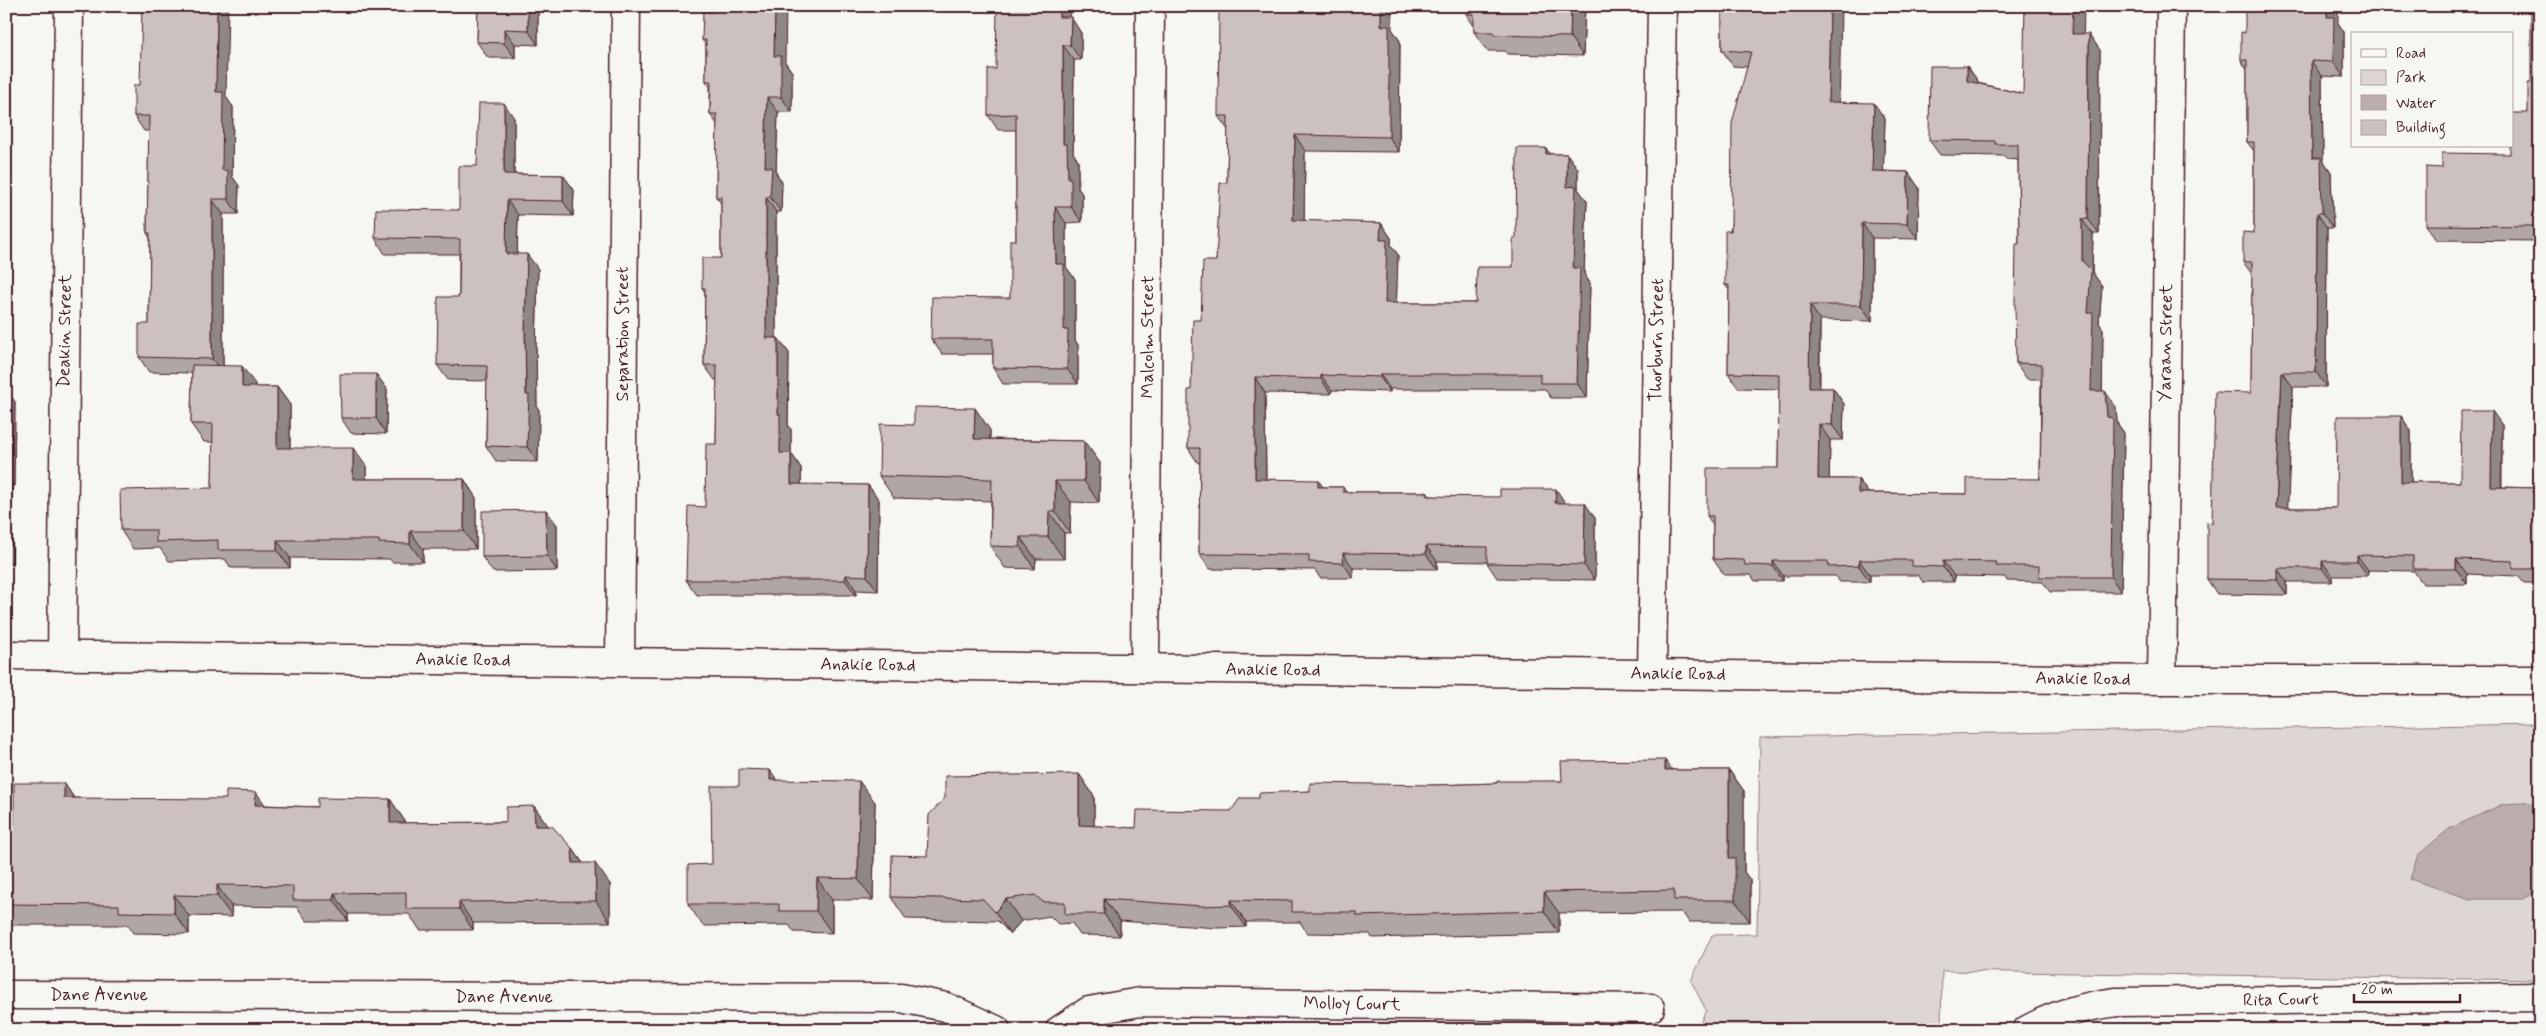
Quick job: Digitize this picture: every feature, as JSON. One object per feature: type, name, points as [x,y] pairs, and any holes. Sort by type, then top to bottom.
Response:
[{"type":"street","name":"Deakin Street","points":[[62,656],[69,6]]},
{"type":"street","name":"Separation Street","points":[[620,662],[626,6]]},
{"type":"street","name":"Malcolm Street","points":[[1145,668],[1150,6]]},
{"type":"street","name":"Thorburn Street","points":[[1652,674],[1662,6]]},
{"type":"street","name":"Yaraan Street","points":[[2162,680],[2170,6]]},
{"type":"street","name":"Anakie Road","points":[[6,654],[2162,680],[2540,680]]},
{"type":"street","name":"Dane Avenue","points":[[6,995],[902,998],[946,1007],[996,1030]]},
{"type":"street","name":"Rita Court","points":[[2027,1030],[2052,1016],[2090,1006],[2117,1002],[2540,997]]},
{"type":"street","name":"Molloy Court","points":[[1060,1030],[1089,1011],[1140,1002],[1650,1008]]},
{"type":"green space","points":[[2540,724],[2540,980],[1942,971],[1941,1030],[1697,1030],[1706,1010],[1691,981],[1712,935],[1757,934],[1760,737]]},
{"type":"water","points":[[2540,802],[2540,890],[2522,899],[2470,899],[2410,879],[2418,855],[2449,829],[2503,804]]},
{"type":"building","points":[[142,6],[217,6],[216,92],[223,92],[222,170],[228,171],[228,199],[212,199],[212,359],[139,357],[139,324],[149,324],[150,233],[147,233],[149,116],[134,116],[134,85],[140,85]]},
{"type":"building","points":[[478,6],[528,6],[528,30],[504,29],[504,43],[477,42]]},
{"type":"building","points":[[711,6],[775,6],[774,56],[781,56],[781,97],[767,97],[765,167],[772,167],[770,197],[766,197],[766,338],[778,338],[780,453],[791,453],[791,484],[868,485],[867,576],[846,575],[845,580],[686,580],[688,506],[705,507],[706,444],[716,444],[717,365],[704,365],[705,288],[702,288],[702,258],[721,258],[721,197],[716,197],[717,114],[710,114],[711,81],[706,81],[706,40],[702,40],[703,11],[711,12]]},
{"type":"building","points":[[997,6],[1059,6],[1059,17],[1071,17],[1070,45],[1063,45],[1063,144],[1067,144],[1068,178],[1071,179],[1071,207],[1055,207],[1056,264],[1064,264],[1064,330],[1068,330],[1067,369],[993,368],[993,339],[931,339],[932,297],[1010,298],[1010,240],[1016,240],[1016,114],[988,115],[988,69],[996,69]]},
{"type":"building","points":[[1219,6],[1381,6],[1381,26],[1389,26],[1389,137],[1295,135],[1293,220],[1381,223],[1380,240],[1387,240],[1385,303],[1476,303],[1477,267],[1513,267],[1513,238],[1516,238],[1517,148],[1546,148],[1546,154],[1567,154],[1567,187],[1576,186],[1573,268],[1580,268],[1577,383],[1540,383],[1540,374],[1380,374],[1380,377],[1321,375],[1321,379],[1255,377],[1255,479],[1318,480],[1318,487],[1343,487],[1343,492],[1427,492],[1427,496],[1500,497],[1500,489],[1556,489],[1555,503],[1585,503],[1584,565],[1487,563],[1487,547],[1426,546],[1426,554],[1343,553],[1343,563],[1309,562],[1309,555],[1199,554],[1200,448],[1188,448],[1188,390],[1191,390],[1193,320],[1201,320],[1203,261],[1216,261],[1220,183],[1227,183],[1228,116],[1218,116]]},
{"type":"building","points":[[1466,6],[1571,6],[1570,37],[1494,35],[1494,32],[1474,32],[1474,14],[1466,14]]},
{"type":"building","points":[[1730,6],[1830,6],[1828,102],[1874,103],[1872,171],[1908,172],[1907,224],[1862,223],[1861,305],[1810,305],[1809,388],[1833,388],[1832,425],[1819,424],[1818,479],[1858,479],[1858,493],[1967,494],[1967,478],[2040,479],[2042,364],[2016,363],[2016,244],[2019,244],[2018,144],[1995,144],[1995,141],[1929,140],[1930,66],[1967,66],[1967,81],[2023,94],[2025,6],[2073,6],[2072,34],[2089,34],[2088,219],[2082,219],[2082,261],[2091,270],[2088,313],[2093,313],[2091,391],[2105,391],[2107,417],[2113,418],[2111,577],[2039,577],[2039,566],[1996,566],[1997,562],[1943,561],[1943,567],[1912,566],[1912,560],[1859,560],[1859,566],[1829,567],[1828,561],[1773,561],[1773,566],[1745,565],[1744,560],[1713,559],[1713,516],[1707,516],[1707,468],[1778,468],[1779,374],[1728,373],[1729,285],[1725,285],[1725,231],[1731,231],[1732,123],[1751,52],[1722,50],[1722,9]]},
{"type":"building","points":[[2245,6],[2327,6],[2327,17],[2334,17],[2333,62],[2311,61],[2312,158],[2321,158],[2322,213],[2317,213],[2316,372],[2282,372],[2276,508],[2336,508],[2337,416],[2401,416],[2401,482],[2460,482],[2461,411],[2492,411],[2491,487],[2538,488],[2538,508],[2540,508],[2540,569],[2513,569],[2513,561],[2456,559],[2456,569],[2413,569],[2413,556],[2357,555],[2357,561],[2322,561],[2322,568],[2277,568],[2277,580],[2207,579],[2207,522],[2212,523],[2215,392],[2251,393],[2252,262],[2243,262],[2243,232],[2254,233],[2254,142],[2247,142],[2247,60],[2241,60],[2241,32],[2245,33]]},
{"type":"building","points":[[2531,6],[2540,6],[2540,226],[2426,225],[2426,167],[2442,168],[2442,153],[2510,154],[2510,148],[2514,148],[2514,113],[2528,113],[2528,83],[2531,83]]},
{"type":"building","points":[[479,103],[504,103],[504,174],[563,175],[563,201],[507,200],[506,254],[527,254],[525,332],[526,395],[529,395],[527,447],[486,446],[487,366],[437,365],[438,297],[459,297],[460,239],[375,238],[376,209],[459,210],[459,166],[477,166]]},
{"type":"building","points":[[192,365],[242,366],[242,387],[277,387],[277,448],[353,448],[353,479],[464,479],[464,531],[410,531],[410,544],[379,543],[379,540],[277,540],[277,550],[218,550],[218,540],[156,542],[156,530],[121,530],[120,490],[212,488],[213,424],[191,424]]},
{"type":"building","points":[[340,374],[376,374],[376,418],[341,418]]},
{"type":"building","points":[[914,407],[975,408],[974,439],[1084,441],[1084,481],[1055,481],[1055,511],[1049,511],[1048,537],[1020,537],[1020,547],[990,546],[992,479],[879,476],[880,424],[914,425]]},
{"type":"building","points":[[546,510],[547,556],[482,557],[482,511]]},
{"type":"building","points":[[1665,760],[1665,770],[1729,770],[1729,858],[1735,858],[1735,900],[1674,900],[1674,890],[1544,892],[1544,911],[1357,916],[1357,912],[1292,912],[1292,901],[1231,900],[1231,905],[1201,906],[1104,899],[1104,914],[1065,914],[1065,902],[1043,902],[1035,895],[1006,899],[995,912],[983,899],[891,897],[892,855],[927,856],[929,815],[945,798],[945,776],[1079,774],[1079,825],[1136,828],[1137,810],[1231,811],[1240,798],[1259,798],[1259,793],[1310,791],[1310,783],[1435,785],[1497,783],[1497,781],[1562,781],[1561,761]]},
{"type":"building","points":[[739,769],[770,770],[770,780],[859,781],[858,879],[817,878],[816,911],[779,911],[779,904],[688,904],[688,865],[712,864],[711,786],[739,786]]},
{"type":"building","points":[[14,783],[64,783],[64,798],[226,799],[226,791],[256,792],[255,805],[318,807],[318,798],[390,799],[390,823],[506,822],[506,807],[534,806],[535,826],[552,826],[572,848],[573,863],[595,863],[596,901],[459,902],[459,909],[406,909],[406,892],[334,893],[334,900],[293,900],[293,886],[217,885],[217,896],[174,895],[174,913],[119,912],[119,905],[6,904],[6,824],[14,824]]}]
